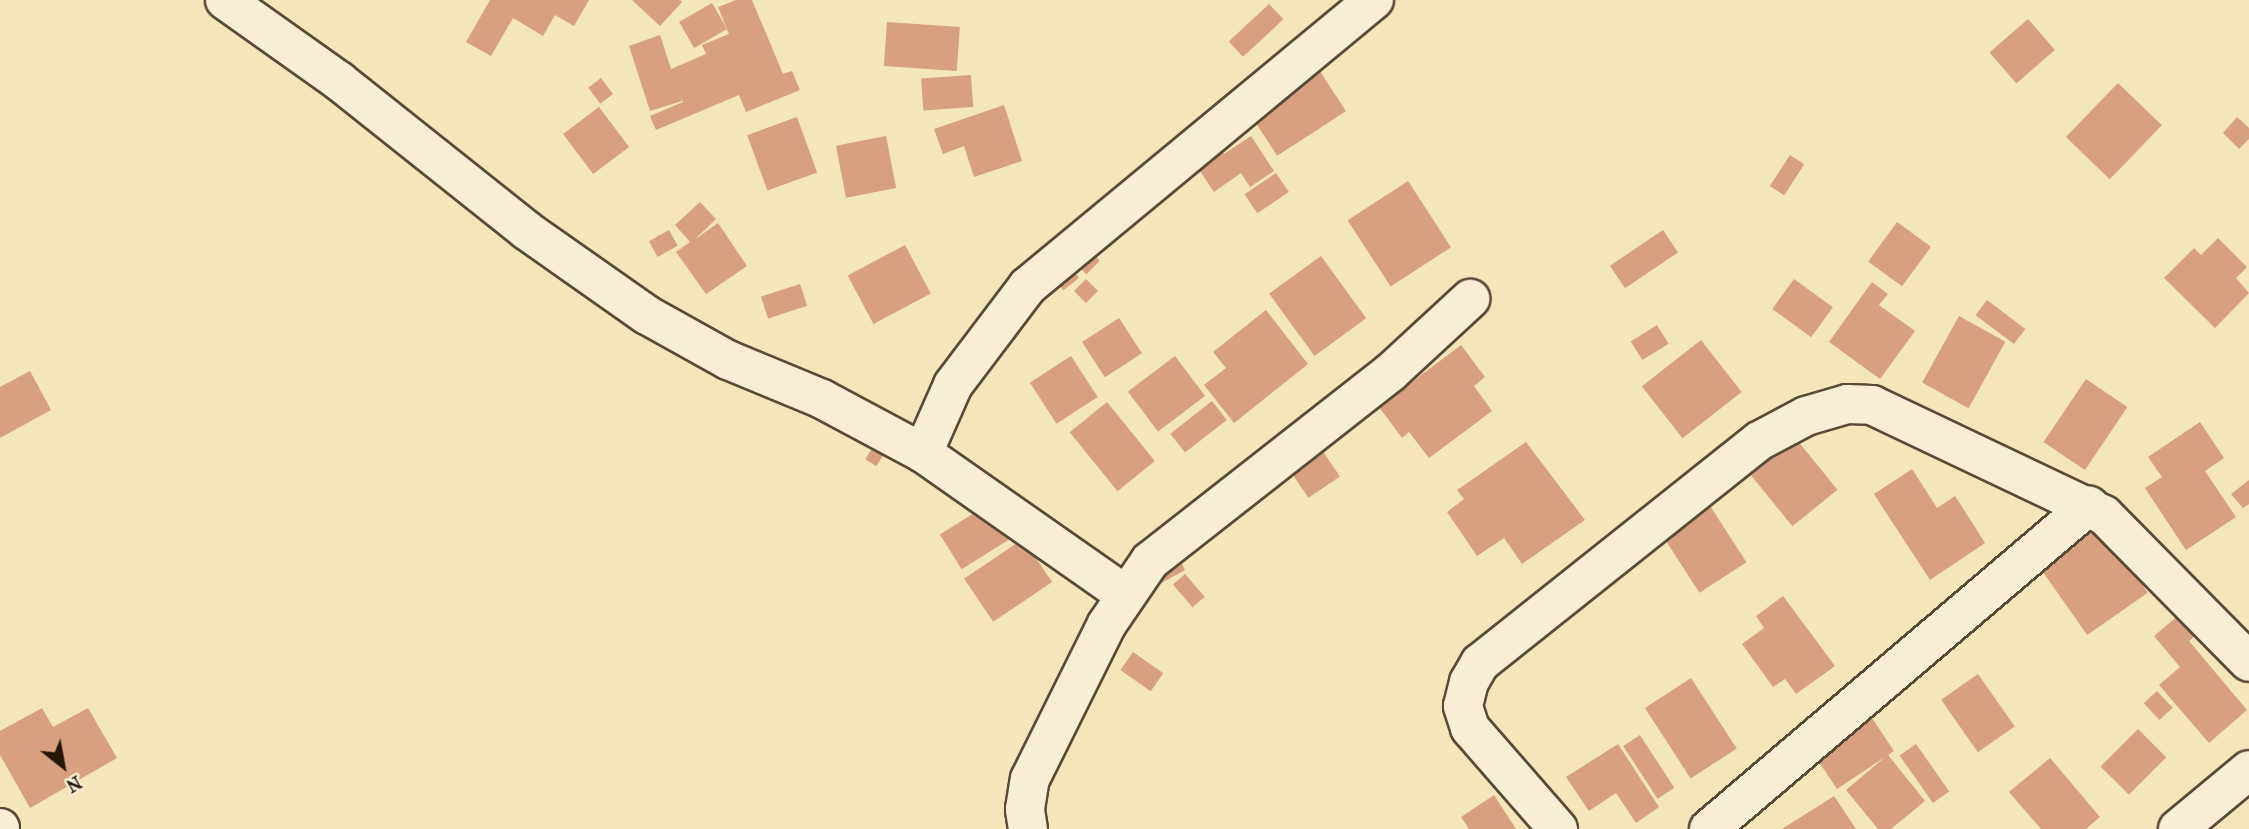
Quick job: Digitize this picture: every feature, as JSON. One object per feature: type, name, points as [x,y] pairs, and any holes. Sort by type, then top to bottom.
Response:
[{"type":"street","points":[[225,0],[339,81],[526,230],[647,314],[728,360],[822,399],[923,453],[1124,594]]},
{"type":"street","points":[[923,453],[953,385],[1028,286],[1374,0]]},
{"type":"street","points":[[1028,829],[1025,808],[1030,779],[1124,594],[1150,561],[1391,372],[1470,299]]},
{"type":"street","points":[[1558,829],[1470,728],[1463,706],[1469,682],[1480,663],[1759,441],[1806,416],[1847,404],[1872,405],[2089,506],[2133,539],[2249,662]]},
{"type":"street","points":[[1709,829],[2089,506]]},
{"type":"street","points":[[2178,829],[2249,771]]},
{"type":"building","points":[[490,0],[589,0],[574,26],[555,15],[543,36],[513,18],[491,56],[466,42]]},
{"type":"building","points":[[632,0],[680,0],[682,2],[660,26]]},
{"type":"building","points":[[736,0],[752,0],[783,74],[792,71],[800,90],[746,112],[739,95],[656,130],[650,116],[683,102],[679,93],[682,101],[650,111],[629,46],[660,35],[671,69],[706,54],[702,45],[729,34],[718,7]]},
{"type":"building","points":[[712,3],[727,29],[694,48],[679,22]]},
{"type":"building","points":[[1269,4],[1283,19],[1243,57],[1229,42]]},
{"type":"building","points":[[2028,19],[2055,50],[2016,83],[1990,52]]},
{"type":"building","points":[[887,22],[960,27],[957,71],[884,66]]},
{"type":"building","points":[[1316,65],[1346,111],[1277,156],[1247,110]]},
{"type":"building","points":[[971,75],[973,107],[923,110],[921,78]]},
{"type":"building","points":[[601,78],[613,94],[600,104],[588,88]]},
{"type":"building","points":[[2118,83],[2162,125],[2110,179],[2066,137]]},
{"type":"building","points":[[1004,105],[1022,161],[974,177],[964,146],[943,154],[934,129]]},
{"type":"building","points":[[599,107],[629,147],[593,174],[563,134]]},
{"type":"building","points":[[797,117],[817,172],[767,191],[747,135]]},
{"type":"building","points":[[2237,117],[2249,128],[2249,139],[2239,149],[2223,133]]},
{"type":"building","points":[[886,136],[896,188],[846,198],[836,146]]},
{"type":"building","points":[[1251,136],[1274,171],[1250,187],[1241,173],[1214,192],[1192,159],[1216,142],[1224,154]]},
{"type":"building","points":[[1790,155],[1804,164],[1784,195],[1770,186]]},
{"type":"building","points":[[1276,173],[1289,192],[1257,213],[1244,194]]},
{"type":"building","points":[[1408,181],[1451,247],[1391,286],[1348,220]]},
{"type":"building","points":[[700,202],[716,219],[694,240],[718,223],[747,266],[706,294],[676,252],[690,242],[675,225]]},
{"type":"building","points":[[1897,222],[1931,247],[1902,286],[1868,262]]},
{"type":"building","points":[[669,230],[678,246],[658,257],[649,241]]},
{"type":"building","points":[[1663,230],[1678,252],[1625,288],[1610,266]]},
{"type":"building","points":[[2218,238],[2247,267],[2236,278],[2249,293],[2215,328],[2164,278],[2194,248],[2201,255]]},
{"type":"building","points":[[905,245],[931,294],[873,324],[848,276]]},
{"type":"building","points":[[1087,248],[1100,261],[1086,274],[1074,261]]},
{"type":"building","points":[[1321,256],[1366,318],[1314,356],[1269,294]]},
{"type":"building","points":[[1067,263],[1079,278],[1063,290],[1051,276]]},
{"type":"building","points":[[1086,279],[1098,291],[1086,303],[1074,291]]},
{"type":"building","points":[[1794,279],[1833,307],[1811,337],[1772,309]]},
{"type":"building","points":[[1872,282],[1888,294],[1879,305],[1915,331],[1880,379],[1829,342]]},
{"type":"building","points":[[800,284],[807,306],[768,319],[761,297]]},
{"type":"building","points":[[1987,300],[2025,329],[2014,344],[1976,315]]},
{"type":"building","points":[[1266,310],[1308,364],[1234,423],[1204,385],[1226,368],[1213,352]]},
{"type":"building","points":[[1959,316],[2005,342],[1969,408],[1922,382]]},
{"type":"building","points":[[1119,318],[1142,353],[1105,377],[1082,342]]},
{"type":"building","points":[[1657,325],[1669,344],[1642,360],[1631,341]]},
{"type":"building","points":[[1701,340],[1742,392],[1683,438],[1642,386]]},
{"type":"building","points":[[1461,345],[1485,377],[1474,386],[1492,411],[1429,458],[1409,432],[1402,438],[1379,407]]},
{"type":"building","points":[[1071,356],[1098,397],[1057,424],[1030,383]]},
{"type":"building","points":[[1175,356],[1205,396],[1158,431],[1128,392]]},
{"type":"building","points":[[30,371],[51,410],[0,438],[0,387]]},
{"type":"building","points":[[2086,379],[2127,407],[2085,470],[2044,442]]},
{"type":"building","points":[[1212,401],[1227,420],[1185,453],[1170,434]]},
{"type":"building","points":[[1107,402],[1155,461],[1118,491],[1070,432]]},
{"type":"building","points":[[2200,422],[2224,458],[2205,471],[2236,517],[2186,550],[2145,488],[2162,477],[2148,457]]},
{"type":"building","points":[[1789,430],[1837,490],[1792,526],[1744,467]]},
{"type":"building","points":[[878,439],[889,446],[876,466],[865,459]]},
{"type":"building","points":[[1526,442],[1585,520],[1522,564],[1504,538],[1477,556],[1447,512],[1464,499],[1457,490]]},
{"type":"building","points":[[1322,450],[1340,477],[1308,498],[1290,471]]},
{"type":"building","points":[[1912,469],[1937,508],[1955,496],[1985,543],[1930,580],[1874,494]]},
{"type":"building","points":[[2249,480],[2249,504],[2243,508],[2231,494]]},
{"type":"building","points":[[995,500],[1017,535],[962,569],[940,534]]},
{"type":"building","points":[[1710,506],[1746,562],[1700,593],[1663,536]]},
{"type":"building","points":[[2099,523],[2148,593],[2087,635],[2038,565]]},
{"type":"building","points":[[1023,539],[1052,582],[993,622],[964,579]]},
{"type":"building","points":[[1172,544],[1185,570],[1156,586]]},
{"type":"building","points":[[1185,574],[1205,597],[1193,607],[1173,584]]},
{"type":"building","points":[[1783,596],[1835,666],[1796,694],[1785,679],[1773,687],[1742,644],[1764,628],[1756,616]]},
{"type":"building","points":[[2185,610],[2202,630],[2189,641],[2247,710],[2209,743],[2159,685],[2180,667],[2154,636]]},
{"type":"building","points":[[1133,652],[1163,673],[1151,691],[1120,670]]},
{"type":"building","points":[[1978,674],[2015,726],[1978,752],[1941,700]]},
{"type":"building","points":[[1691,678],[1737,748],[1691,778],[1645,708]]},
{"type":"building","points":[[2157,691],[2173,708],[2160,720],[2144,703]]},
{"type":"building","points":[[42,708],[53,727],[88,708],[117,758],[30,808],[0,755],[0,731]]},
{"type":"building","points":[[1866,709],[1894,751],[1888,755],[1925,801],[1891,829],[1878,829],[1846,790],[1885,757],[1837,789],[1809,747]]},
{"type":"building","points":[[2138,729],[2166,757],[2129,795],[2101,766]]},
{"type":"building","points":[[1640,735],[1674,788],[1658,799],[1623,746]]},
{"type":"building","points":[[1618,744],[1659,807],[1636,823],[1616,793],[1589,811],[1566,777]]},
{"type":"building","points":[[1916,744],[1949,792],[1933,803],[1900,755]]},
{"type":"building","points":[[2050,758],[2100,817],[2086,829],[2041,829],[2009,792]]},
{"type":"building","points":[[1494,795],[1516,829],[1469,829],[1461,817]]},
{"type":"building","points":[[1834,796],[1856,829],[1782,829]]}]
